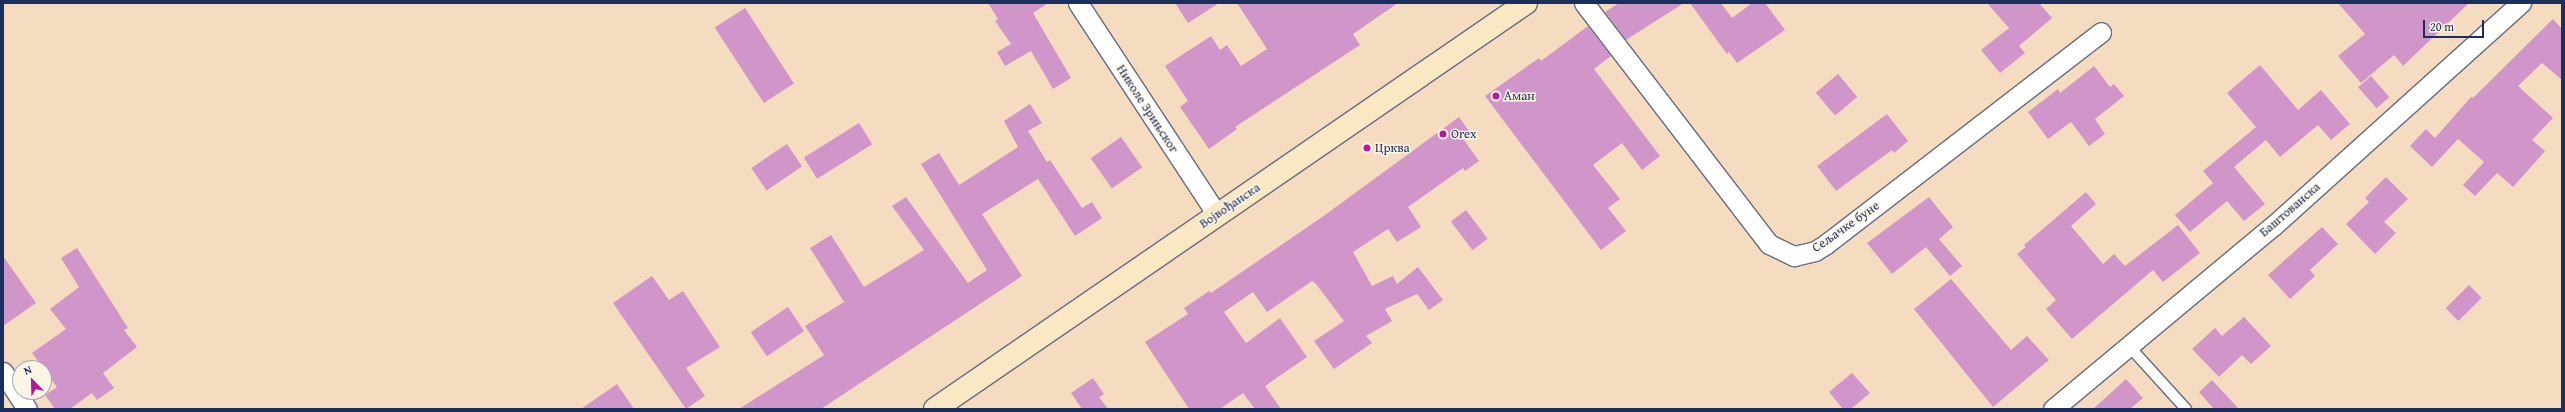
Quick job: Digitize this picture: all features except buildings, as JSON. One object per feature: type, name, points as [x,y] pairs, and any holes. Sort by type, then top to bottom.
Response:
[{"type":"main road","name":"Војвођанска","points":[[934,409],[1526,3]]},
{"type":"street","name":"Николе Зрињског","points":[[1078,3],[1217,215]]},
{"type":"street","name":"Сељачке буне","points":[[1584,3],[1769,244],[1794,256],[1815,252],[1826,244],[2101,32]]},
{"type":"street","name":"Баштованска","points":[[2053,409],[2272,226],[2521,3]]},
{"type":"street","points":[[3,372],[27,409]]},
{"type":"lane","points":[[2128,346],[2186,409]]},
{"type":"place","name":"Аман","points":[[1496,96]]},
{"type":"place","name":"Orex","points":[[1443,134]]},
{"type":"place","name":"Црква","points":[[1367,148]]}]
